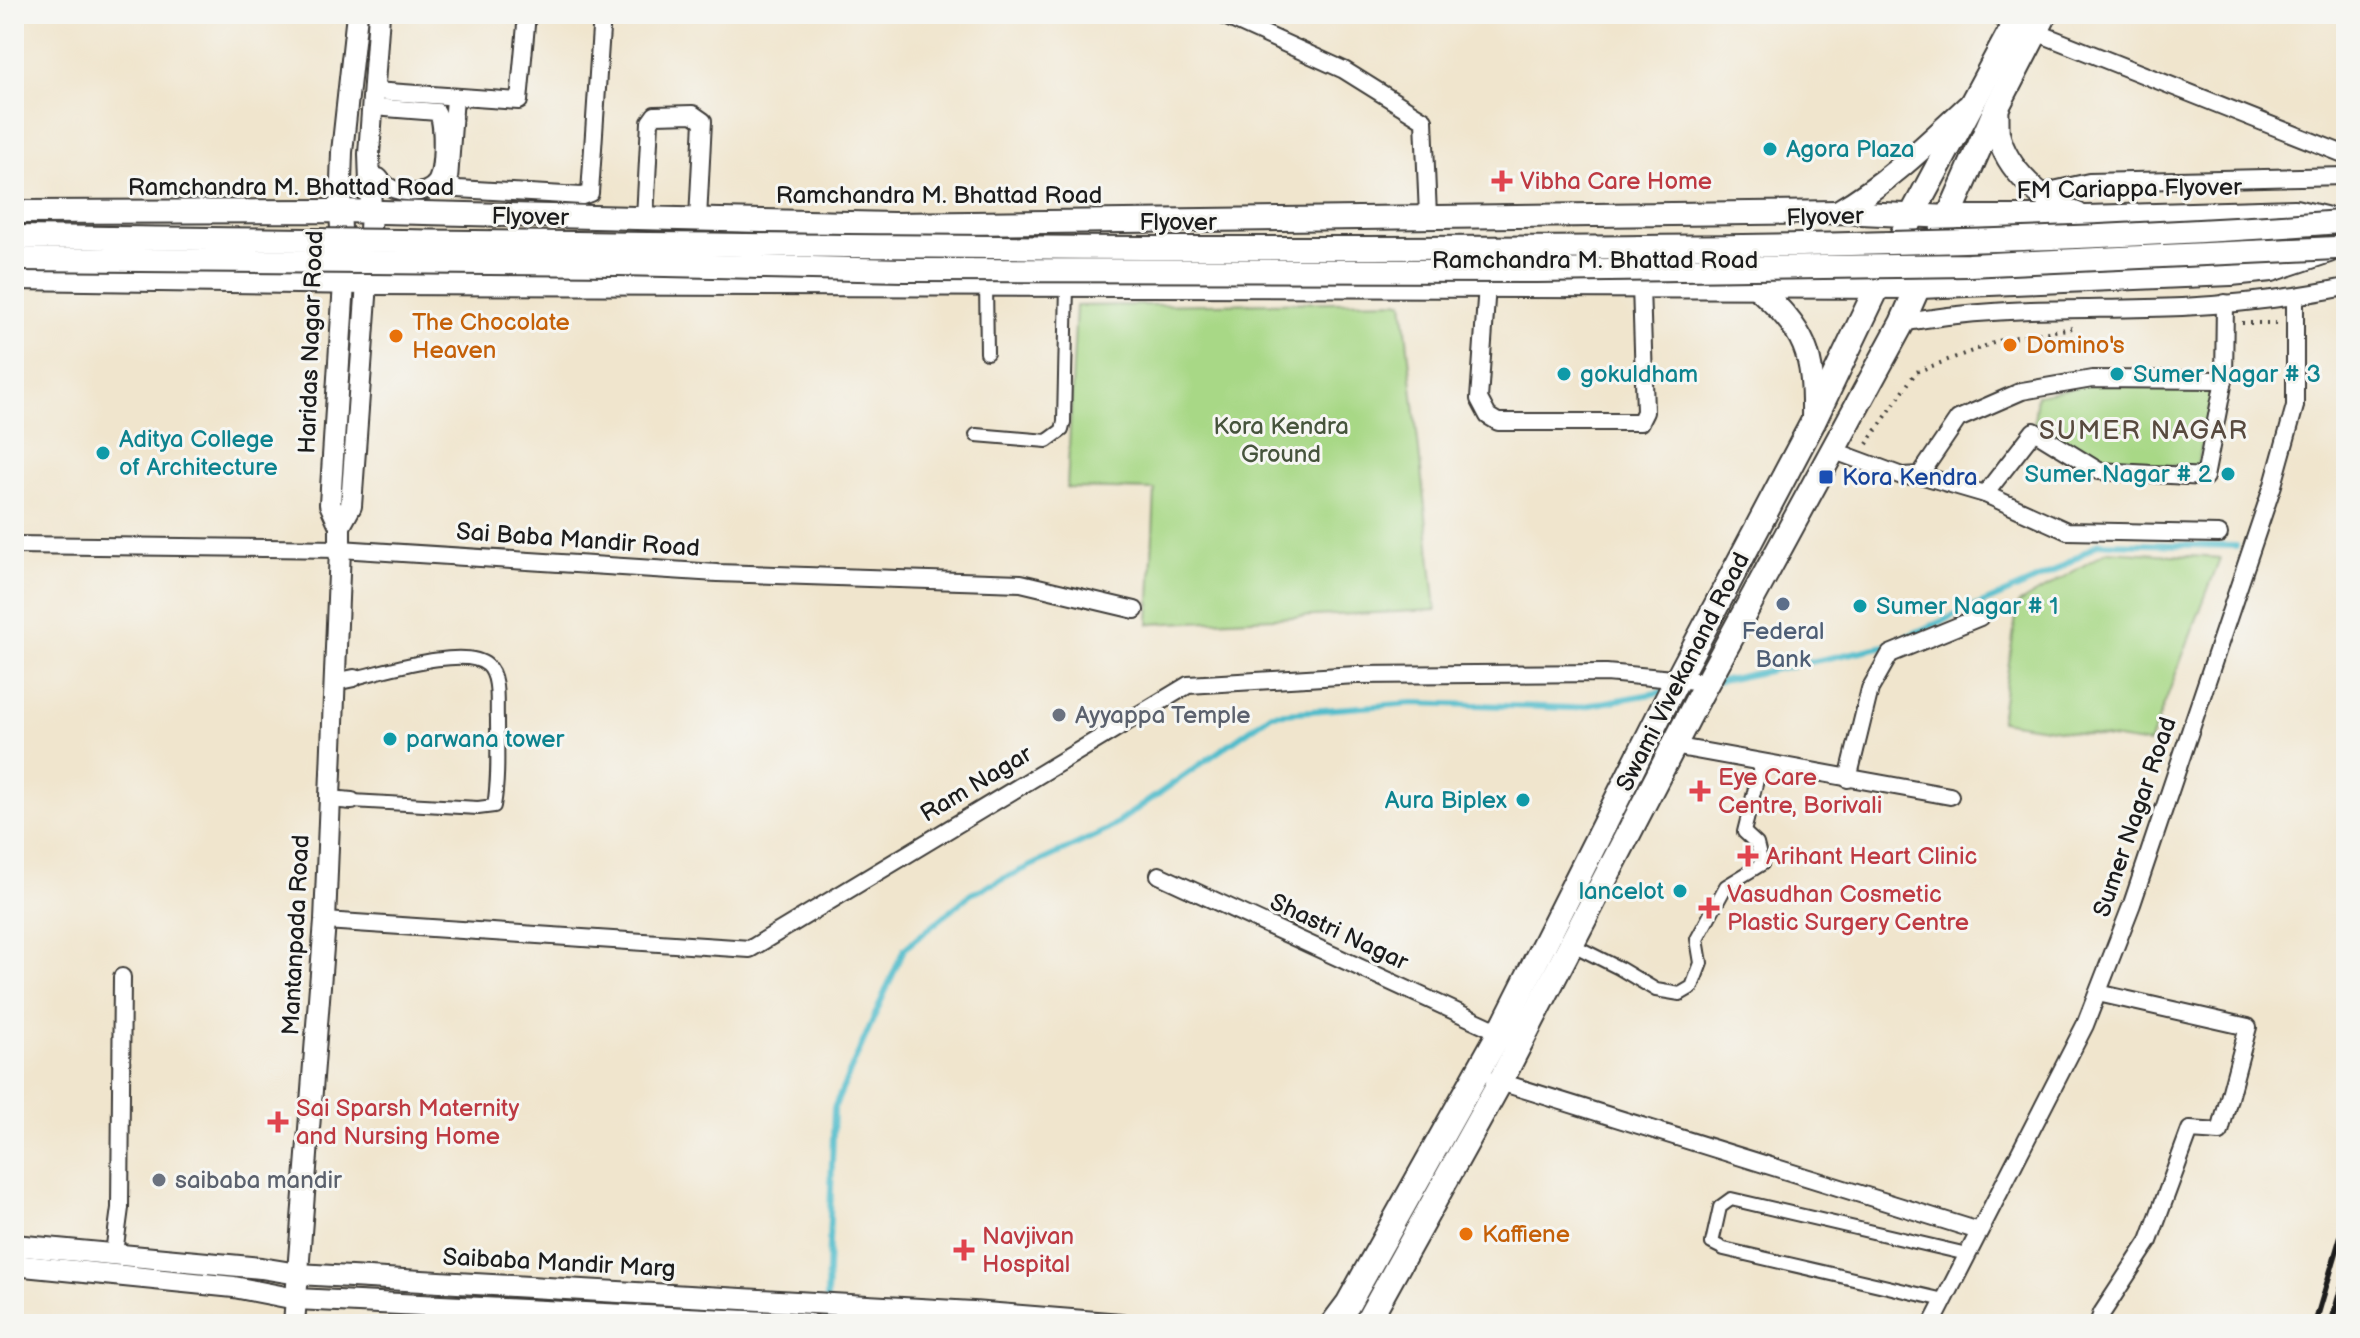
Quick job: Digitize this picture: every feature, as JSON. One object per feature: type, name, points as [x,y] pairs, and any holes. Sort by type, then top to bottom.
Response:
[{"type":"main road","name":"Swami Vivekanand Road","points":[[1366,1324],[1489,1078],[1500,1032],[1674,687],[1813,422],[1912,215],[1973,101],[2022,20]]},
{"type":"main road","name":"Swami Vivekanand Road","points":[[1333,1324],[1571,944],[1673,746],[1902,323],[1997,107],[2022,20]]},
{"type":"main road","points":[[1838,212],[1898,172],[1973,101]]},
{"type":"main road","points":[[1997,107],[1998,133],[2022,175],[2060,208],[2091,217]]},
{"type":"main road","name":"Ramchandra M. Bhattad Road","points":[[14,212],[340,211],[893,224],[1838,212],[1912,215]]},
{"type":"main road","name":"FM Cariappa Flyover","points":[[1912,215],[2091,217],[2295,211],[2344,222]]},
{"type":"main road","name":"Flyover","points":[[14,237],[984,248],[1688,247],[2179,234],[2344,222]]},
{"type":"main road","points":[[1920,287],[2272,270],[2341,248]]},
{"type":"main road","name":"Flyover","points":[[14,259],[904,270],[1537,271],[1969,265],[2341,248]]},
{"type":"main road","name":"Ramchandra M. Bhattad Road","points":[[14,278],[344,283],[1920,287]]},
{"type":"main road","points":[[1755,286],[1788,317],[1801,338],[1814,381],[1813,422]]},
{"type":"street","name":"Haridas Nagar Road","points":[[340,549],[340,526],[330,504],[344,283],[340,211],[342,152],[357,14]]},
{"type":"street","name":"Haridas Nagar Road","points":[[340,526],[351,506],[367,283],[371,212],[369,154],[379,14]]},
{"type":"street","points":[[373,99],[455,97],[519,101],[527,14]]},
{"type":"street","points":[[455,97],[449,180],[452,186],[458,189],[582,196],[590,193],[602,14]]},
{"type":"street","points":[[1220,14],[1344,70],[1424,120],[1428,216]]},
{"type":"street","points":[[2022,20],[2346,155]]},
{"type":"street","points":[[373,99],[437,112],[442,124],[439,176],[434,184],[419,193],[398,191],[387,186],[379,177]]},
{"type":"street","points":[[645,218],[650,122],[655,115],[693,114],[703,121],[698,219]]},
{"type":"street","points":[[2040,193],[2089,182],[2346,176]]},
{"type":"street","points":[[986,284],[987,353]]},
{"type":"street","points":[[976,435],[1047,441],[1062,430],[1067,285]]},
{"type":"street","points":[[1487,285],[1479,399],[1488,416],[1498,422],[1640,422],[1645,412],[1641,286]]},
{"type":"street","points":[[1902,323],[1949,314],[2225,303],[2295,297],[2346,287]]},
{"type":"street","name":"Sumer Nagar Road","points":[[1932,1324],[2085,1025],[2132,904],[2277,472],[2295,406],[2295,297]]},
{"type":"street","points":[[1985,494],[2034,431],[2099,471],[2205,477],[2224,380],[2225,303]]},
{"type":"street","points":[[1920,475],[1958,419],[2022,391],[2092,379],[2224,380]]},
{"type":"street","points":[[1832,450],[1902,476],[1920,475],[1985,494],[2067,531],[2219,534]]},
{"type":"street","name":"Sai Baba Mandir Road","points":[[14,545],[340,549],[717,573],[1021,583],[1135,610]]},
{"type":"street","name":"Mantanpada Road","points":[[294,1324],[325,921],[330,799],[344,680],[340,549]]},
{"type":"street","points":[[1848,779],[1870,689],[1890,654],[1980,617]]},
{"type":"street","points":[[330,799],[478,808],[494,806],[497,788],[496,691],[493,673],[488,665],[477,659],[450,657],[344,680]]},
{"type":"street","name":"Ram Nagar","points":[[325,921],[750,949],[1188,685],[1356,675],[1606,673],[1674,687],[1704,688]]},
{"type":"street","points":[[1673,746],[1950,796]]},
{"type":"street","points":[[1571,944],[1656,990],[1680,994],[1692,987],[1701,963],[1697,939],[1726,886],[1762,864],[1757,844],[1744,832],[1761,764]]},
{"type":"street","name":"Shastri Nagar","points":[[1159,875],[1500,1032]]},
{"type":"street","points":[[114,1253],[120,1208],[122,977]]},
{"type":"street","points":[[2098,993],[2248,1027],[2220,1132],[2190,1130],[2149,1241],[2098,1324]]},
{"type":"street","points":[[1489,1078],[1979,1231]]},
{"type":"street","points":[[1944,1300],[1724,1249],[1712,1243],[1720,1207],[1731,1199],[1967,1254]]},
{"type":"street","name":"Saibaba Mandir Marg","points":[[14,1245],[298,1274],[1121,1324]]},
{"type":"street","name":"Saibaba Mandir Marg","points":[[14,1265],[234,1287],[296,1299],[810,1324]]},
{"type":"street","points":[[707,1297],[710,1321]]},
{"type":"green space","name":"Kora Kendra Ground","points":[[1403,301],[1436,610],[1149,624],[1155,490],[1067,488],[1076,306]]},
{"type":"green space","points":[[2097,383],[2214,389],[2197,466],[2101,464],[2034,422],[2037,395]]},
{"type":"green space","points":[[2108,551],[2220,558],[2149,744],[2000,721],[2018,604]]},
{"type":"waterway","points":[[1716,682],[1885,646],[2052,573],[2099,543],[2236,546]]},
{"type":"waterway","points":[[826,1324],[834,1108],[904,949],[971,894],[1107,830],[1272,714],[1413,703],[1573,708],[1662,692]]},
{"type":"railway","points":[[2315,1324],[2346,1219]]},
{"type":"railway","points":[[2331,1324],[2346,1271]]},
{"type":"railway","points":[[2344,1324],[2346,1317]]},
{"type":"place","name":"Agora Plaza","points":[[1770,149]]},
{"type":"place","name":"Vibha Care Home","points":[[1502,181]]},
{"type":"place","name":"The Chocolate Heaven","points":[[396,336]]},
{"type":"place","name":"Domino's","points":[[2010,345]]},
{"type":"place","name":"gokuldham","points":[[1564,374]]},
{"type":"place","name":"Sumer Nagar # 3","points":[[2117,374]]},
{"type":"place","name":"Aditya College of Architecture","points":[[103,453]]},
{"type":"place","name":"Sumer Nagar # 2","points":[[2228,474]]},
{"type":"place","name":"Kora Kendra","points":[[1826,477]]},
{"type":"place","name":"Federal Bank","points":[[1783,604]]},
{"type":"place","name":"Sumer Nagar # 1","points":[[1860,606]]},
{"type":"place","name":"Ayyappa Temple","points":[[1059,715]]},
{"type":"place","name":"parwana tower","points":[[390,739]]},
{"type":"place","name":"Eye Care Centre, Borivali","points":[[1700,791]]},
{"type":"place","name":"Aura Biplex","points":[[1523,800]]},
{"type":"place","name":"Arihant Heart Clinic","points":[[1748,856]]},
{"type":"place","name":"lancelot","points":[[1680,891]]},
{"type":"place","name":"Vasudhan Cosmetic Plastic Surgery Centre","points":[[1709,908]]},
{"type":"place","name":"Sai Sparsh Maternity and Nursing Home","points":[[278,1122]]},
{"type":"place","name":"saibaba mandir","points":[[159,1180]]},
{"type":"place","name":"Kaffiene","points":[[1466,1234]]},
{"type":"place","name":"Navjivan Hospital","points":[[964,1250]]},
{"type":"district","name":"SUMER NAGAR","points":[[2144,431]]}]
